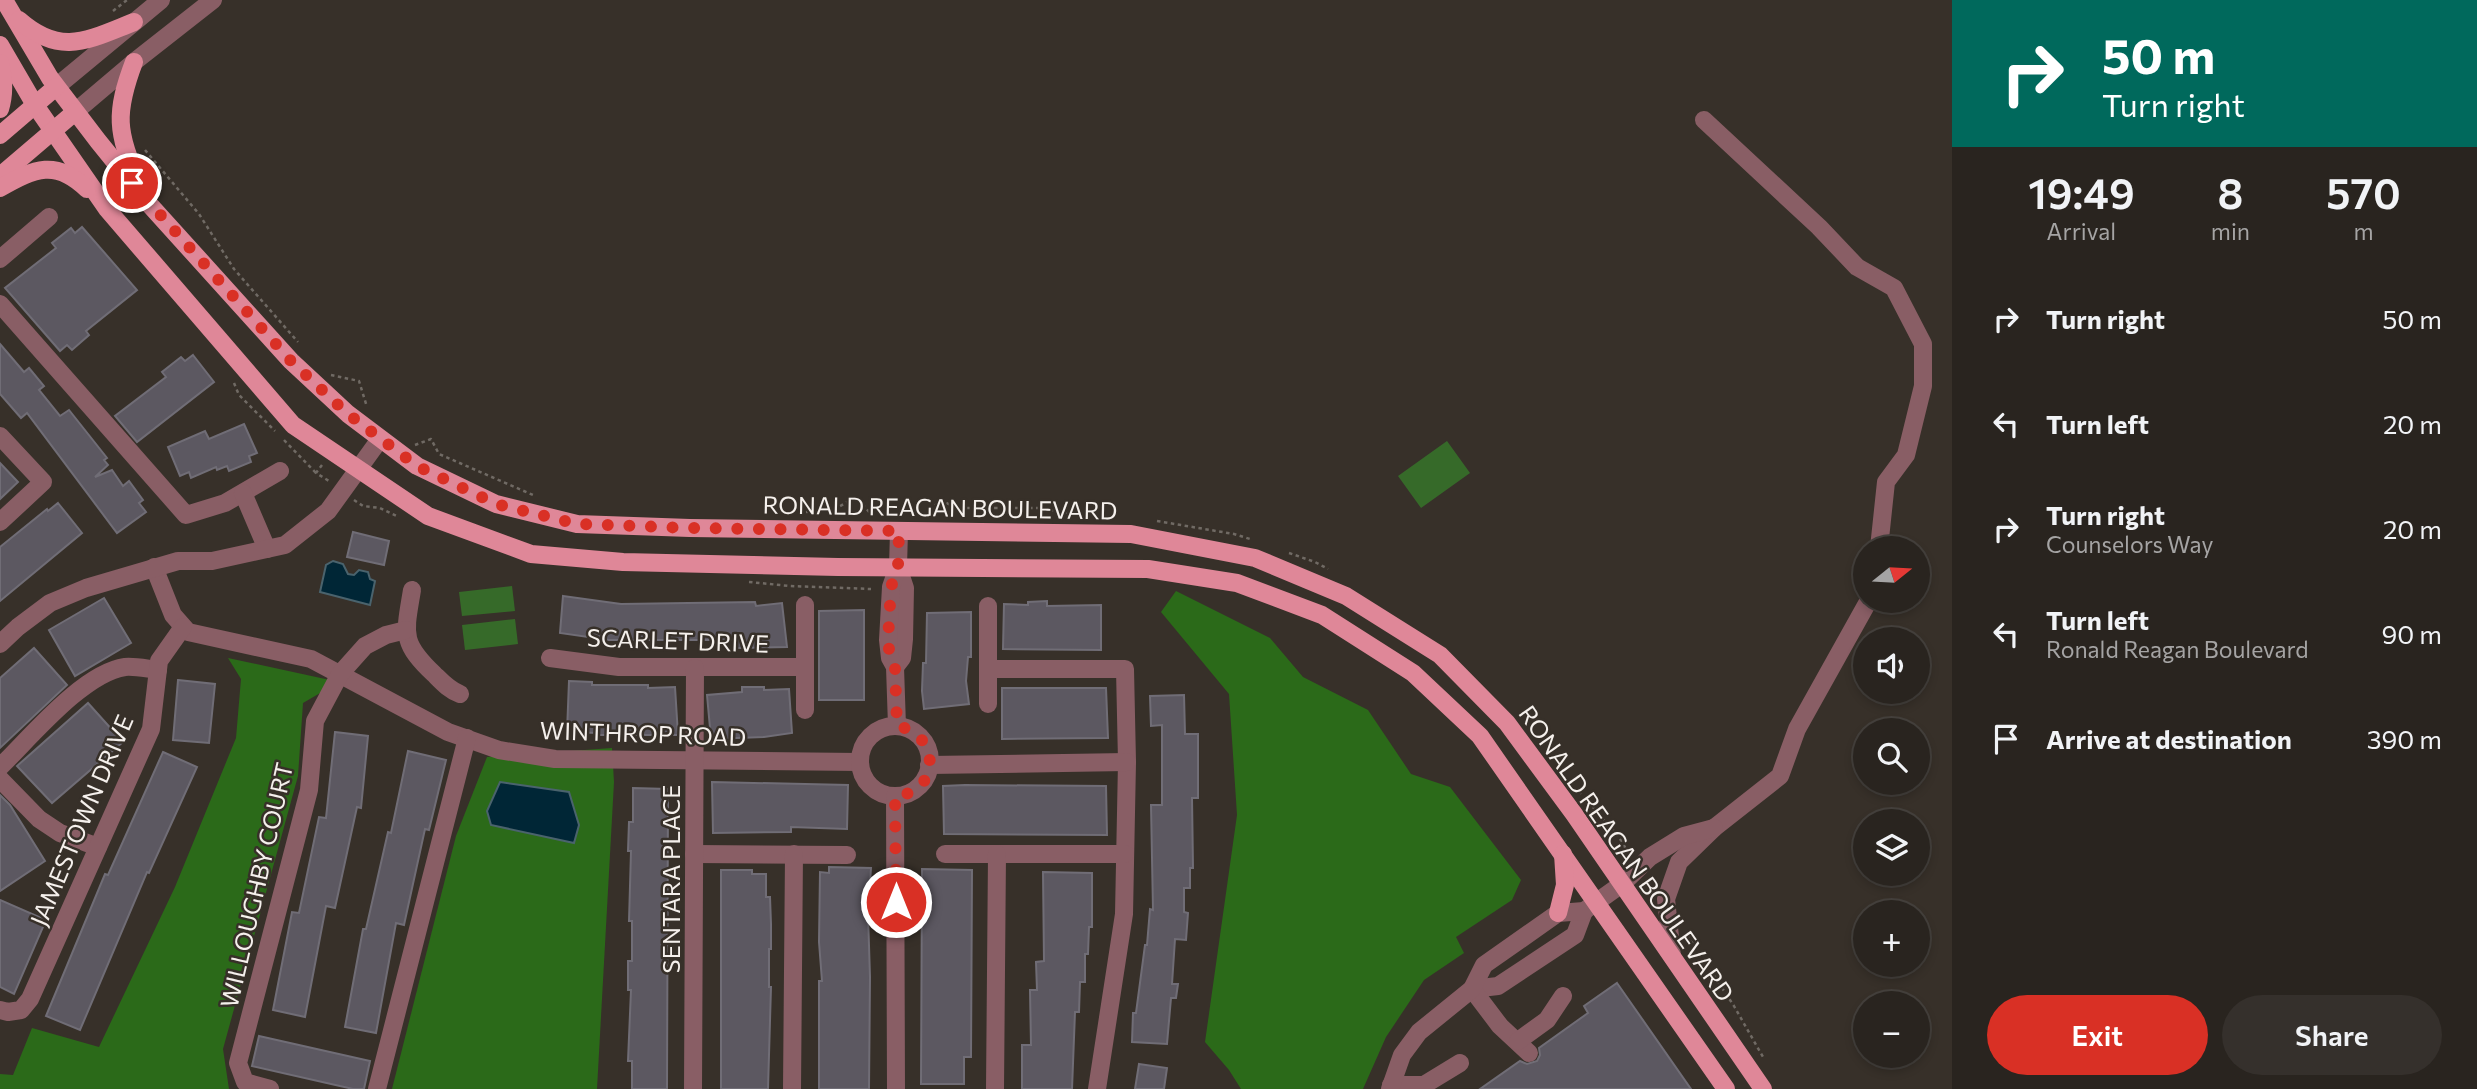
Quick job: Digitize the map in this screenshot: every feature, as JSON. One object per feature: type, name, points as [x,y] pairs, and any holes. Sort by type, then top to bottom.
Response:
[{"type":"main road","points":[[7,6],[34,33],[54,42],[76,42],[134,22]]},
{"type":"main road","name":"RONALD REAGAN BOULEVARD","points":[[7,6],[56,87],[75,112],[149,204],[291,361],[348,414],[417,466],[496,504],[577,524],[1131,534],[1255,558],[1346,596],[1440,655],[1507,723],[1763,1089]]},
{"type":"main road","points":[[0,46],[35,105],[107,208],[293,425],[428,516],[531,554],[623,562],[1148,569],[1237,583],[1322,615],[1413,673],[1480,736],[1563,854],[1590,907],[1726,1089]]},
{"type":"main road","points":[[134,62],[122,97],[119,125],[127,154],[149,204]]},
{"type":"main road","points":[[0,63],[4,78],[4,95],[0,109]]},
{"type":"main road","points":[[0,135],[56,87]]},
{"type":"main road","points":[[0,176],[75,112]]},
{"type":"main road","points":[[0,188],[26,173],[48,170],[65,172],[107,208]]},
{"type":"main road","points":[[1558,913],[1565,885],[1563,854]]},
{"type":"street","points":[[56,87],[160,0]]},
{"type":"street","points":[[75,112],[213,0]]},
{"type":"street","points":[[1704,120],[1819,227],[1857,267],[1894,288],[1923,344],[1923,386],[1906,455],[1886,482],[1880,536]]},
{"type":"street","points":[[0,260],[49,217]]},
{"type":"street","points":[[0,304],[186,515],[225,503],[280,471]]},
{"type":"street","points":[[0,436],[43,482],[0,522]]},
{"type":"street","points":[[0,644],[50,603],[86,588],[178,561],[212,561],[285,545],[328,511],[380,439]]},
{"type":"street","points":[[243,493],[267,549]]},
{"type":"street","points":[[897,726],[895,667],[902,658],[905,588],[898,567],[899,531]]},
{"type":"street","points":[[154,567],[173,615],[183,626]]},
{"type":"street","points":[[412,590],[406,630],[414,656],[451,691],[460,694]]},
{"type":"street","points":[[805,710],[806,605]]},
{"type":"street","points":[[988,606],[988,705]]},
{"type":"street","points":[[1672,956],[1666,899],[1679,862],[1714,828],[1780,776],[1797,729],[1862,613]]},
{"type":"street","name":"JAMESTOWN DRIVE","points":[[0,1010],[21,1010],[30,999],[151,729],[159,661],[183,626]]},
{"type":"street","name":"WINTHROP ROAD","points":[[183,626],[188,632],[207,638],[311,659],[448,732],[499,750],[555,759],[860,762]]},
{"type":"street","name":"WILLOUGHBY COURT","points":[[270,1089],[245,1082],[238,1063],[309,790],[315,721],[340,674],[365,646],[386,635],[406,630]]},
{"type":"street","name":"SCARLET DRIVE","points":[[550,658],[619,667],[805,667]]},
{"type":"street","points":[[0,767],[71,697],[96,678],[125,667],[158,670]]},
{"type":"street","name":"SENTARA PLACE","points":[[694,1089],[695,668]]},
{"type":"street","points":[[988,669],[1125,669],[1127,762],[1124,914],[1097,1089]]},
{"type":"street","points":[[888,726],[897,726],[914,731],[920,737],[929,753],[929,765],[925,780],[919,787],[895,796],[874,789],[863,776],[860,762],[862,749],[872,734],[888,726]]},
{"type":"street","points":[[377,1089],[467,738]]},
{"type":"street","points":[[929,765],[1127,762]]},
{"type":"street","points":[[0,779],[39,819],[60,833],[98,847]]},
{"type":"street","points":[[895,796],[896,1089]]},
{"type":"street","points":[[1460,1063],[1424,1085],[1391,1087],[1402,1055],[1419,1032],[1472,989],[1484,965],[1558,913],[1590,907],[1622,884],[1650,857],[1684,836],[1714,828]]},
{"type":"street","points":[[694,853],[847,855]]},
{"type":"street","points":[[792,1089],[794,854]]},
{"type":"street","points":[[945,854],[1125,854]]},
{"type":"street","points":[[995,1089],[997,854]]},
{"type":"street","points":[[1472,989],[1498,986],[1576,935],[1590,907]]},
{"type":"street","points":[[1472,989],[1500,1026],[1523,1047],[1547,1020],[1563,996]]},
{"type":"path","points":[[143,148],[199,214],[234,269],[298,343]]},
{"type":"path","points":[[326,374],[359,381],[366,406],[375,414]]},
{"type":"path","points":[[411,446],[431,439],[439,454],[534,495]]},
{"type":"path","points":[[799,512],[835,509],[856,498],[872,515]]},
{"type":"path","points":[[925,515],[940,500]]},
{"type":"path","points":[[1681,925],[1734,1006],[1766,1064]]},
{"type":"green space","points":[[1447,441],[1470,473],[1421,508],[1398,476]]},
{"type":"green space","points":[[512,586],[515,611],[462,616],[459,592]]},
{"type":"green space","points":[[1176,591],[1270,638],[1303,677],[1368,710],[1411,774],[1450,787],[1521,880],[1512,900],[1456,937],[1464,953],[1424,980],[1386,1037],[1363,1089],[1241,1089],[1205,1042],[1237,815],[1229,694],[1161,612]]},
{"type":"green space","points":[[515,619],[518,644],[465,650],[462,625]]},
{"type":"green space","points":[[228,658],[339,682],[303,703],[298,776],[223,1049],[229,1089],[0,1089],[0,1074],[13,1075],[32,1028],[99,1047],[175,887],[236,738],[241,679]]},
{"type":"green space","points":[[612,748],[614,782],[597,1089],[392,1089],[456,836],[487,757]]},
{"type":"water","points":[[333,561],[343,564],[348,574],[354,575],[359,570],[368,572],[370,579],[375,581],[370,605],[320,592],[326,565]]},
{"type":"water","points":[[500,782],[569,792],[579,825],[574,843],[491,825],[487,811]]},
{"type":"building","points":[[82,227],[137,290],[86,331],[89,335],[72,350],[67,345],[60,351],[5,288],[56,248],[52,243],[71,228],[75,233]]},
{"type":"building","points":[[0,344],[24,372],[29,368],[44,386],[39,390],[60,416],[69,410],[107,458],[104,460],[108,465],[95,477],[112,470],[123,486],[129,481],[143,500],[139,503],[146,512],[117,533],[27,413],[21,418],[0,394]]},
{"type":"building","points":[[193,355],[214,382],[137,442],[115,416],[166,377],[162,372],[181,357],[185,361]]},
{"type":"building","points":[[244,424],[257,453],[249,456],[251,462],[229,471],[227,466],[217,470],[216,467],[191,478],[189,472],[180,476],[168,447],[205,431],[209,439]]},
{"type":"building","points":[[0,463],[18,482],[0,499]]},
{"type":"building","points":[[58,503],[82,533],[0,601],[0,547]]},
{"type":"building","points":[[353,532],[389,541],[384,565],[347,557]]},
{"type":"building","points":[[563,596],[621,604],[755,602],[756,606],[782,603],[787,647],[737,648],[737,640],[609,640],[560,633]]},
{"type":"building","points":[[104,598],[131,643],[75,676],[49,630]]},
{"type":"building","points":[[1047,601],[1047,606],[1101,605],[1101,650],[1003,649],[1004,604],[1028,605],[1028,602]]},
{"type":"building","points":[[864,610],[864,700],[819,700],[819,611]]},
{"type":"building","points":[[971,612],[971,657],[968,657],[966,681],[969,704],[924,709],[922,691],[923,663],[926,663],[927,613]]},
{"type":"building","points":[[34,648],[67,685],[0,748],[0,678]]},
{"type":"building","points":[[178,680],[215,684],[209,743],[173,740]]},
{"type":"building","points":[[569,681],[592,682],[592,685],[675,687],[678,735],[599,735],[567,732]]},
{"type":"building","points":[[742,687],[789,689],[792,733],[711,739],[707,695],[742,692]]},
{"type":"building","points":[[1002,688],[1106,688],[1108,738],[1002,739]]},
{"type":"building","points":[[1184,695],[1185,734],[1198,734],[1198,798],[1192,798],[1193,868],[1190,868],[1190,888],[1184,888],[1184,912],[1188,913],[1186,940],[1175,939],[1172,984],[1178,984],[1176,998],[1171,998],[1167,1044],[1132,1042],[1133,1013],[1136,1013],[1150,909],[1153,910],[1151,805],[1162,805],[1162,725],[1151,726],[1150,696]]},
{"type":"building","points":[[88,703],[123,742],[52,803],[17,766]]},
{"type":"building","points":[[335,732],[368,736],[361,808],[357,807],[335,908],[326,906],[305,1017],[273,1010],[292,912],[299,913],[319,817],[326,818]]},
{"type":"building","points":[[408,751],[446,760],[429,830],[425,829],[404,925],[396,923],[376,1033],[345,1027],[363,929],[366,929],[388,832],[391,833]]},
{"type":"building","points":[[163,752],[197,767],[149,873],[147,872],[80,1030],[46,1016],[105,874],[108,875]]},
{"type":"building","points":[[712,782],[848,785],[847,829],[791,827],[791,832],[713,833]]},
{"type":"building","points":[[943,786],[1106,786],[1107,835],[944,834]]},
{"type":"building","points":[[633,788],[668,789],[667,1089],[632,1089],[632,1061],[628,1061],[631,990],[628,990],[628,961],[632,961],[632,921],[629,921],[631,851],[628,851],[629,822],[633,822]]},
{"type":"building","points":[[0,795],[10,805],[45,861],[0,891]]},
{"type":"building","points":[[829,867],[871,868],[868,914],[869,1089],[819,1089],[819,981],[822,981],[819,942],[820,872],[829,873]]},
{"type":"building","points":[[922,869],[972,870],[971,1057],[964,1057],[964,1084],[921,1084]]},
{"type":"building","points":[[721,870],[752,870],[752,874],[766,874],[766,897],[770,897],[771,924],[768,1089],[721,1089]]},
{"type":"building","points":[[1043,872],[1092,873],[1092,927],[1089,927],[1088,954],[1085,954],[1085,982],[1080,982],[1079,1012],[1075,1012],[1072,1089],[1022,1089],[1022,1045],[1031,1045],[1030,990],[1037,990],[1036,962],[1044,961]]},
{"type":"building","points":[[0,900],[46,920],[14,994],[0,987]]},
{"type":"building","points":[[1617,983],[1691,1089],[1480,1089],[1520,1061],[1527,1064],[1537,1061],[1539,1048],[1588,1013],[1584,1006]]},
{"type":"building","points":[[259,1036],[370,1061],[364,1089],[353,1089],[252,1066]]},
{"type":"building","points":[[1139,1064],[1167,1068],[1164,1089],[1135,1089]]},
{"type":"route","points":[[132,183],[291,361],[348,414],[417,466],[496,504],[577,524],[899,531],[898,567],[891,587],[888,640],[890,658],[895,667],[897,726],[914,731],[920,737],[926,744],[930,762],[929,771],[919,787],[902,796],[895,796],[896,902]]}]
